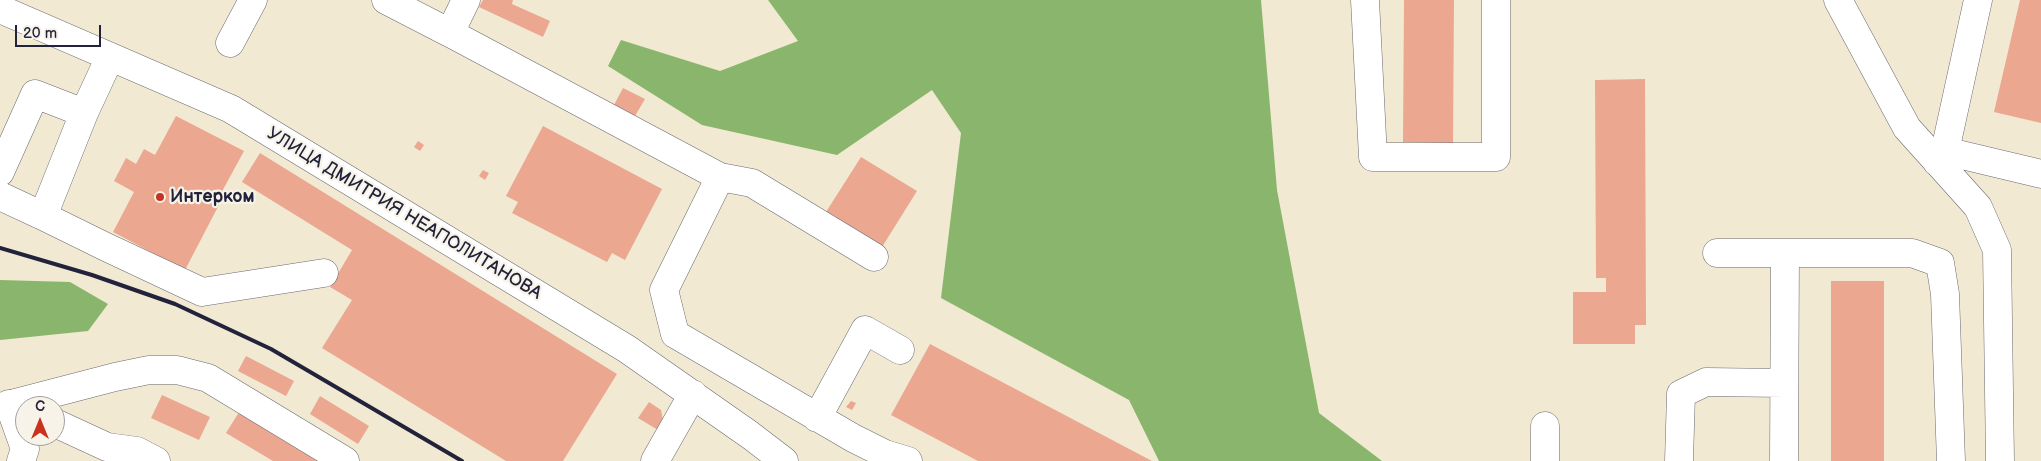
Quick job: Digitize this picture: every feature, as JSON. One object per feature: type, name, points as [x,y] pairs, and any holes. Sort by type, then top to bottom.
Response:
[{"type":"street","points":[[230,43],[253,0]]},
{"type":"street","points":[[386,0],[720,177],[752,183],[874,257]]},
{"type":"street","points":[[450,33],[466,0]]},
{"type":"street","points":[[1365,0],[1373,156],[1496,156],[1496,0]]},
{"type":"street","points":[[1838,0],[1907,128],[1941,157],[1978,207],[1997,250],[2000,461]]},
{"type":"street","points":[[1941,157],[1978,0]]},
{"type":"street","name":"УЛИЦА ДМИТРИЯ НЕАПОЛИТАНОВА","points":[[0,9],[231,109],[627,348],[784,461]]},
{"type":"street","points":[[43,216],[84,113],[110,57]]},
{"type":"street","points":[[0,172],[35,94],[84,113]]},
{"type":"street","points":[[1941,157],[2041,174]]},
{"type":"street","points":[[720,177],[664,290],[675,334],[817,418],[884,454],[908,461]]},
{"type":"street","points":[[0,196],[202,292],[324,272]]},
{"type":"street","points":[[1717,253],[1912,253],[1940,263],[1945,294],[1951,461]]},
{"type":"street","points":[[1784,253],[1784,461]]},
{"type":"street","points":[[817,418],[865,330],[900,350]]},
{"type":"street","points":[[21,461],[25,449],[11,407],[115,377],[150,370],[177,370],[208,378],[346,461]]},
{"type":"street","points":[[1679,461],[1681,394],[1706,382],[1784,383]]},
{"type":"street","points":[[655,461],[693,394]]},
{"type":"street","points":[[1545,426],[1545,461]]},
{"type":"street","points":[[65,430],[104,454],[137,450],[156,461]]},
{"type":"green space","points":[[768,0],[1261,0],[1277,190],[1319,413],[1382,461],[1159,461],[1129,400],[941,298],[961,133],[932,90],[837,155],[702,125],[608,66],[621,40],[720,71],[798,41]]},
{"type":"green space","points":[[0,280],[70,282],[108,304],[88,331],[0,340]]},
{"type":"building","points":[[483,0],[513,0],[512,4],[550,21],[543,37],[479,7]]},
{"type":"building","points":[[1404,0],[1454,0],[1453,143],[1403,142]]},
{"type":"building","points":[[2020,0],[2041,0],[2041,123],[1994,112]]},
{"type":"building","points":[[1645,79],[1646,325],[1635,325],[1635,344],[1573,344],[1573,292],[1606,292],[1606,278],[1596,278],[1595,80]]},
{"type":"building","points":[[623,88],[645,99],[635,116],[614,105]]},
{"type":"building","points":[[176,116],[244,151],[219,197],[222,199],[185,270],[113,232],[134,192],[114,181],[126,158],[136,164],[144,149],[155,155]]},
{"type":"building","points":[[543,126],[662,189],[625,260],[612,253],[607,262],[512,213],[518,202],[506,196]]},
{"type":"building","points":[[418,141],[424,145],[420,151],[414,147]]},
{"type":"building","points":[[260,153],[617,374],[563,461],[506,461],[322,348],[352,300],[330,287],[352,250],[242,182]]},
{"type":"building","points":[[861,157],[917,191],[882,247],[826,212]]},
{"type":"building","points":[[483,170],[489,173],[485,180],[479,176]]},
{"type":"building","points":[[1831,281],[1884,281],[1884,461],[1831,461]]},
{"type":"building","points":[[930,344],[1152,461],[978,461],[891,415]]},
{"type":"building","points":[[246,356],[294,381],[286,396],[238,371]]},
{"type":"building","points":[[162,395],[210,417],[199,440],[151,418]]},
{"type":"building","points":[[320,396],[369,426],[358,444],[310,414]]},
{"type":"building","points":[[851,401],[856,403],[852,410],[846,407]]},
{"type":"building","points":[[649,402],[661,410],[663,421],[658,430],[638,418]]},
{"type":"building","points":[[241,409],[328,461],[273,461],[226,433]]},
{"type":"railway","points":[[0,248],[92,275],[175,304],[271,349],[462,461]]},
{"type":"place","name":"Интерком","points":[[160,197]]}]
